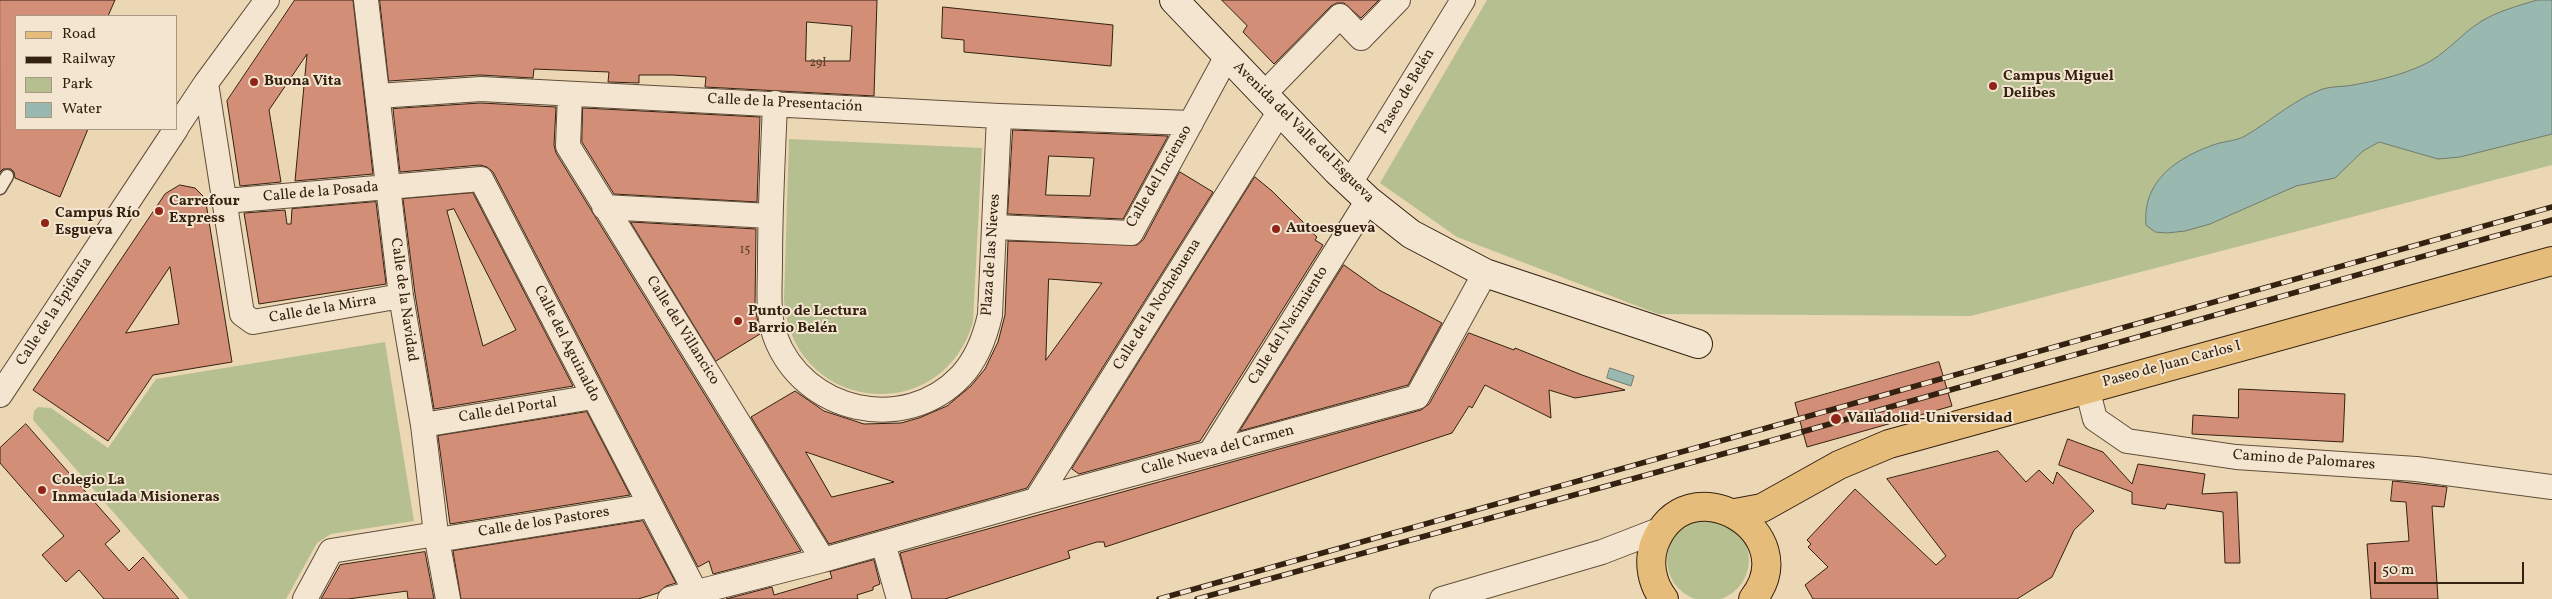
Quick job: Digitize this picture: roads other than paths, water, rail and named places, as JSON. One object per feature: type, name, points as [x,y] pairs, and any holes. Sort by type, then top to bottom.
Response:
[{"type":"main road","name":"Paseo de Juan Carlos I","points":[[1735,513],[1762,508],[1839,465],[1889,444],[2552,261]]},
{"type":"main road","name":"Paseo de Juan Carlos I","points":[[1763,548],[1766,535],[1774,521],[1800,488]]},
{"type":"main road","points":[[1656,591],[1651,559],[1658,537],[1664,528],[1681,514],[1702,507],[1724,509],[1735,513],[1749,524],[1763,548],[1765,562],[1764,591]]},
{"type":"street","name":"Calle de la Epifanía","points":[[178,125],[206,83],[267,0]]},
{"type":"street","name":"Calle de la Navidad","points":[[366,0],[401,296],[423,425],[436,537],[448,599]]},
{"type":"street","name":"Avenida del Valle del Esgueva","points":[[1174,0],[1359,192],[1416,238],[1485,273],[1698,344]]},
{"type":"street","name":"Calle de la Nochebuena","points":[[1036,500],[1272,103],[1340,16],[1361,38],[1398,0]]},
{"type":"street","name":"Paseo de Belén","points":[[1359,192],[1463,0]]},
{"type":"street","name":"Calle del Incienso","points":[[995,228],[1131,233],[1227,56]]},
{"type":"street","name":"Calle de la Mirra","points":[[206,83],[242,314],[253,322],[401,296]]},
{"type":"street","name":"Calle de la Presentación","points":[[378,96],[481,89],[999,116],[1191,123]]},
{"type":"street","name":"Calle del Villancico","points":[[570,94],[568,146],[823,560]]},
{"type":"street","name":"Plaza de las Nieves","points":[[775,103],[770,216],[770,319],[786,360],[806,382],[828,398],[876,411],[919,403],[942,392],[961,376],[975,357],[985,337],[990,315],[999,116]]},
{"type":"street","name":"Calle de la Epifanía","points":[[0,395],[175,130]]},
{"type":"street","name":"Calle del Aguinaldo","points":[[387,187],[481,179],[695,591]]},
{"type":"street","name":"Calle de la Posada","points":[[225,202],[387,187]]},
{"type":"street","name":"Calle del Nacimiento","points":[[1210,453],[1359,192]]},
{"type":"street","points":[[604,207],[770,216]]},
{"type":"street","name":"Calle Nueva del Carmen","points":[[670,599],[695,591],[823,560],[1417,397],[1485,273]]},
{"type":"street","name":"Camino de Palomares","points":[[2087,388],[2096,420],[2127,441],[2236,457],[2416,469],[2552,487]]},
{"type":"street","name":"Calle del Portal","points":[[423,425],[593,397]]},
{"type":"street","name":"Calle de los Pastores","points":[[305,599],[331,551],[650,506]]},
{"type":"street","points":[[1442,599],[1602,552],[1664,528]]},
{"type":"street","points":[[883,543],[899,599]]},
{"type":"street","points":[[1602,552],[1621,553],[1635,558],[1656,591]]},
{"type":"lane","points":[[0,188],[7,176]]},
{"type":"water","points":[[2537,0],[2552,0],[2552,134],[2460,157],[2438,159],[2379,142],[2363,151],[2335,178],[2296,186],[2210,224],[2185,231],[2167,233],[2155,232],[2146,225],[2146,209],[2156,183],[2165,172],[2188,156],[2216,144],[2245,136],[2300,100],[2320,90],[2380,80],[2423,65],[2438,56],[2487,18]]},
{"type":"water","points":[[1610,368],[1634,376],[1631,386],[1607,378]]},
{"type":"railway","points":[[1159,599],[2552,207]]},
{"type":"railway","points":[[1197,599],[1759,444],[2552,220]]},
{"type":"place","name":"Buona Vita","points":[[254,82]]},
{"type":"place","name":"Campus Miguel Delibes","points":[[1993,86]]},
{"type":"place","name":"Carrefour Express","points":[[159,211]]},
{"type":"place","name":"Campus Río Esgueva","points":[[45,223]]},
{"type":"place","name":"Autoesgueva","points":[[1276,229]]},
{"type":"place","name":"Punto de Lectura Barrio Belén","points":[[738,321]]},
{"type":"place","name":"Valladolid-Universidad","points":[[1836,419]]},
{"type":"place","name":"Colegio La Inmaculada Misioneras","points":[[42,490]]}]
